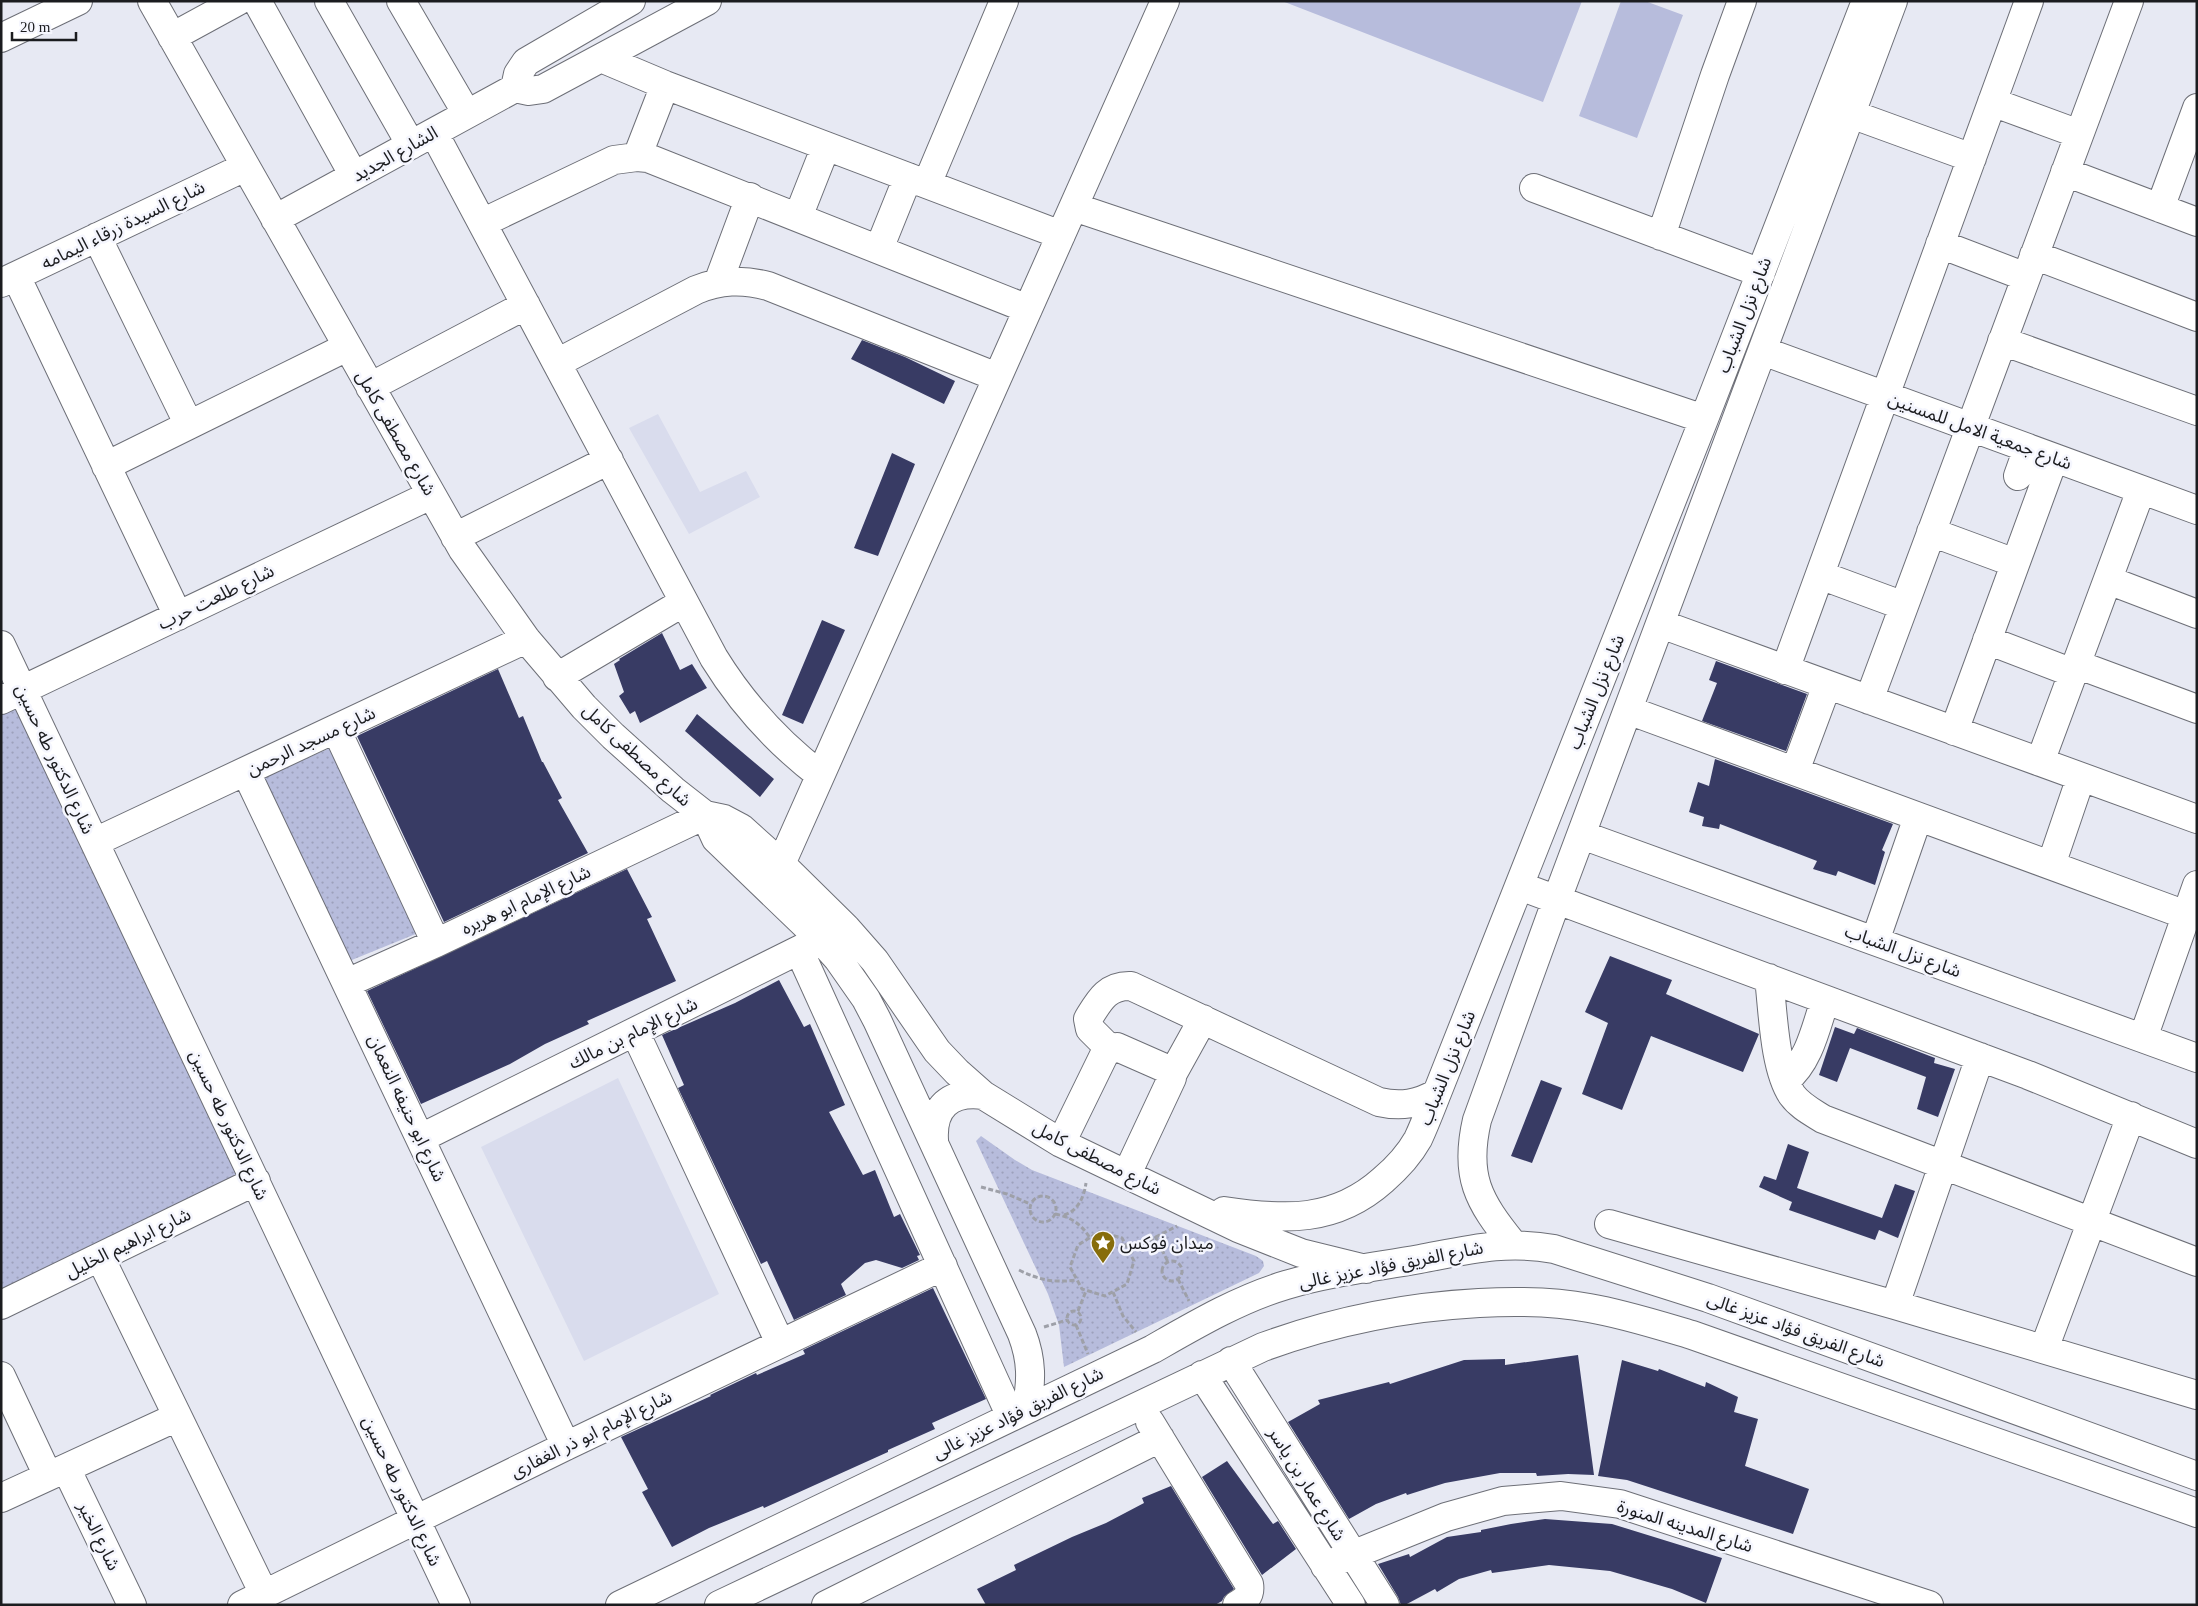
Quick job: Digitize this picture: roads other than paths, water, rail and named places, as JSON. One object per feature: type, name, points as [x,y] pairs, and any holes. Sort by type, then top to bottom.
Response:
[{"type":"street","points":[[1,38],[78,1]]},
{"type":"street","name":"شارع مصطفى كامل","points":[[152,1],[455,536],[483,581],[526,640],[557,677],[631,752],[705,815],[733,823],[780,864],[846,928],[888,978],[937,1051],[957,1072],[983,1094],[1061,1143],[1238,1228],[1286,1247],[1333,1262],[1366,1269]]},
{"type":"street","points":[[172,37],[238,1]]},
{"type":"street","points":[[257,1],[354,176]]},
{"type":"street","points":[[329,1],[422,139],[482,223],[714,658],[744,702],[779,741],[820,775]]},
{"type":"street","points":[[401,1],[467,114]]},
{"type":"street","points":[[631,1],[595,10],[526,62],[518,74],[515,88],[529,91],[543,89],[707,1]]},
{"type":"street","points":[[879,249],[918,181],[1004,1]]},
{"type":"street","points":[[780,864],[1165,1]]},
{"type":"street","points":[[1661,236],[1742,1]]},
{"type":"street","name":"شارع نزل الشباب","points":[[1198,1208],[1278,1218],[1324,1214],[1361,1198],[1377,1186],[1406,1157],[1417,1140],[1520,886],[1866,1]]},
{"type":"street","name":"شارع نزل الشباب","points":[[1513,1244],[1483,1203],[1475,1183],[1472,1162],[1472,1140],[1477,1120],[1557,899],[1893,1]]},
{"type":"street","points":[[1785,670],[2029,1]]},
{"type":"street","points":[[1869,700],[2129,1]]},
{"type":"street","points":[[601,58],[665,85],[1061,235]]},
{"type":"street","points":[[637,157],[665,85]]},
{"type":"street","name":"الشارع الجديد","points":[[275,219],[515,88]]},
{"type":"street","points":[[1992,102],[2079,134]]},
{"type":"street","points":[[2160,208],[2197,108]]},
{"type":"street","points":[[1851,114],[1972,158]]},
{"type":"street","points":[[798,216],[826,146]]},
{"type":"street","points":[[482,223],[604,164],[614,160],[637,157],[659,161],[1028,309]]},
{"type":"street","name":"شارع السيدة زرقاء اليمامه","points":[[9,279],[245,167]]},
{"type":"street","points":[[2065,172],[2197,222]]},
{"type":"street","points":[[1798,178],[1823,188]]},
{"type":"street","points":[[1534,188],[1760,274]]},
{"type":"street","points":[[718,282],[750,198]]},
{"type":"street","points":[[1074,207],[1704,419]]},
{"type":"street","points":[[97,237],[189,425]]},
{"type":"street","points":[[1940,244],[2030,266],[2197,318]]},
{"type":"street","points":[[9,279],[106,466],[178,616]]},
{"type":"street","points":[[557,363],[696,290],[718,282],[743,281],[768,286],[997,377]]},
{"type":"street","points":[[370,387],[526,306]]},
{"type":"street","points":[[2002,341],[2197,411]]},
{"type":"street","points":[[106,466],[347,348]]},
{"type":"street","name":"شارع جمعية الامل للمسنين","points":[[1763,351],[2197,510]]},
{"type":"street","points":[[2018,476],[2028,448]]},
{"type":"street","points":[[1954,731],[2054,458]]},
{"type":"street","points":[[455,536],[609,460]]},
{"type":"street","points":[[2040,762],[2141,490]]},
{"type":"street","name":"شارع طلعت حرب","points":[[12,695],[431,495]]},
{"type":"street","points":[[1931,532],[2015,563]]},
{"type":"street","points":[[1820,575],[1904,606]]},
{"type":"street","points":[[2108,580],[2197,614]]},
{"type":"street","points":[[557,677],[684,602]]},
{"type":"street","points":[[1661,624],[2197,819]]},
{"type":"street","name":"شارع مسجد الرحمن","points":[[95,842],[526,640]]},
{"type":"street","points":[[1987,640],[2197,709]]},
{"type":"street","name":"شارع الدكتور طه حسين","points":[[1,644],[12,695],[95,842],[456,1605]]},
{"type":"street","points":[[1795,771],[1827,685]]},
{"type":"street","points":[[1628,710],[2186,915]]},
{"type":"street","points":[[336,730],[436,943]]},
{"type":"street","name":"شارع ابو حنيفه النعمان","points":[[246,772],[566,1446]]},
{"type":"street","points":[[2051,865],[2082,777]]},
{"type":"street","name":"شارع مصطفى كامل","points":[[705,815],[711,832],[722,845],[810,945],[838,959],[866,999],[934,1140],[1028,1348],[1031,1378],[1019,1413]]},
{"type":"street","name":"شارع الإمام ابو هريره","points":[[347,983],[436,943],[705,815]]},
{"type":"street","points":[[1875,941],[1918,817]]},
{"type":"street","name":"شارع نزل الشباب","points":[[1582,835],[2197,1058]]},
{"type":"street","points":[[2143,1038],[2197,885]]},
{"type":"street","points":[[1520,886],[1980,1057],[2197,1144]]},
{"type":"street","name":"شارع الإمام بن مالك","points":[[421,1138],[846,928]]},
{"type":"street","points":[[810,945],[943,1266],[1019,1413]]},
{"type":"street","points":[[1769,978],[1778,1055],[1792,1095],[1803,1107],[1822,1119],[2197,1262]]},
{"type":"street","points":[[1172,1075],[1170,1070],[1121,1048],[1109,1048],[1090,1030],[1087,1022],[1101,997],[1114,988],[1131,986],[1379,1102],[1405,1105],[1437,1093]]},
{"type":"street","points":[[1786,1080],[1796,1073],[1802,1061],[1825,1000]]},
{"type":"street","points":[[1127,1174],[1172,1075],[1203,1019]]},
{"type":"street","points":[[634,1032],[780,1343]]},
{"type":"street","points":[[1061,1143],[1109,1048]]},
{"type":"street","points":[[1896,1305],[1980,1057]]},
{"type":"street","points":[[934,1140],[933,1127],[937,1114],[945,1103],[957,1096],[970,1093],[983,1094]]},
{"type":"street","points":[[2050,1351],[2136,1118]]},
{"type":"street","name":"شارع ابراهيم الخليل","points":[[1,1305],[256,1181]]},
{"type":"street","points":[[1609,1224],[1896,1305],[2197,1395]]},
{"type":"street","name":"شارع الفريق فؤاد عزيز غالى","points":[[620,1605],[1152,1349],[1256,1296],[1312,1278],[1497,1245],[1513,1244],[1554,1249],[1708,1298],[2197,1476]]},
{"type":"street","points":[[100,1257],[177,1416],[253,1599]]},
{"type":"street","name":"شارع الإمام ابو ذر الغفارى","points":[[253,1599],[566,1446],[943,1266]]},
{"type":"street","points":[[1692,1335],[1699,1332],[1708,1321],[1710,1306],[1708,1298]]},
{"type":"street","points":[[719,1605],[1263,1347],[1330,1324],[1402,1309],[1441,1305],[1516,1301],[1553,1303],[1622,1315],[1692,1335],[2197,1513]]},
{"type":"street","points":[[1809,1376],[1807,1368],[1810,1352],[1816,1347],[1829,1342]]},
{"type":"street","name":"شارع عمار بن ياسر","points":[[1231,1361],[1384,1605]]},
{"type":"street","name":"شارع عمار بن ياسر","points":[[1202,1375],[1351,1605]]},
{"type":"street","name":"شارع الخير","points":[[1,1376],[132,1605]]},
{"type":"street","points":[[1139,1405],[1249,1584],[1249,1595],[1239,1604]]},
{"type":"street","points":[[1,1498],[177,1416]]},
{"type":"street","points":[[826,1605],[1160,1438]]},
{"type":"street","points":[[1038,1453],[1056,1489]]},
{"type":"street","name":"شارع المدينه المنورة","points":[[1326,1566],[1446,1516],[1503,1502],[1561,1496],[1620,1504],[1929,1605]]},
{"type":"place","name":"ميدان فوكس","points":[[1103,1264]]}]
